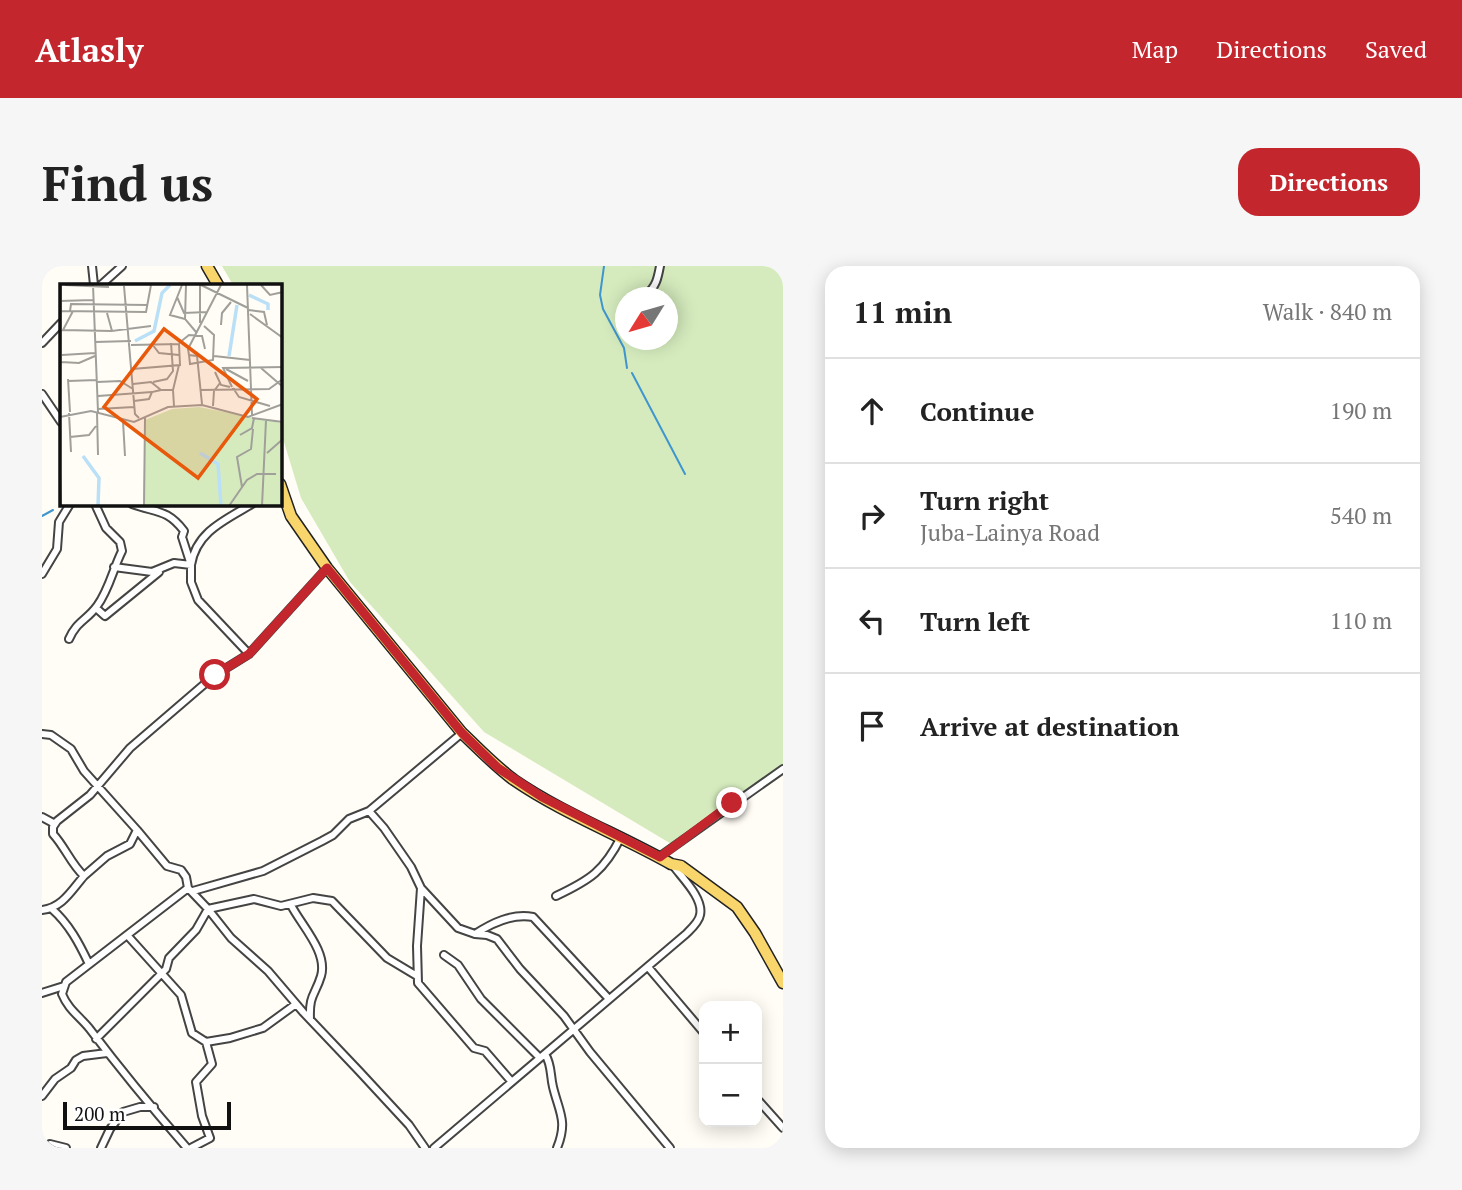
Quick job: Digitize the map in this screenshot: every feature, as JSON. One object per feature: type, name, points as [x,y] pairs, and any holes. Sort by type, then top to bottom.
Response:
[{"type":"main road","points":[[207,266],[217,284]]},
{"type":"main road","points":[[283,500],[297,526],[327,568],[462,733],[498,768],[516,781],[694,875],[737,907],[782,978]]},
{"type":"street","points":[[92,266],[93,284]]},
{"type":"street","points":[[102,284],[122,266]]},
{"type":"street","points":[[653,287],[660,266]]},
{"type":"street","points":[[42,344],[60,324]]},
{"type":"street","points":[[42,394],[60,421]]},
{"type":"street","points":[[42,574],[57,549],[59,522],[69,506]]},
{"type":"street","points":[[69,639],[74,626],[96,608],[108,588],[122,551],[121,545],[106,528],[96,506]]},
{"type":"street","points":[[139,506],[169,514],[177,522],[184,531],[184,546],[191,565]]},
{"type":"street","points":[[248,506],[222,521],[197,544],[191,565],[191,582],[198,600],[249,654]]},
{"type":"street","points":[[114,567],[152,572],[174,562],[191,565]]},
{"type":"street","points":[[96,608],[105,616],[166,566]]},
{"type":"street","points":[[84,876],[75,868],[53,834],[55,824],[90,795],[130,748],[215,675],[249,654],[327,568]]},
{"type":"street","points":[[43,994],[64,986],[127,935],[190,890],[263,870],[333,835],[349,819],[369,811],[384,800],[462,733]]},
{"type":"street","points":[[42,734],[51,734],[71,749],[85,771],[167,866],[181,870],[190,890],[231,938],[268,971],[310,1020],[409,1125],[425,1148]]},
{"type":"street","points":[[660,857],[783,769]]},
{"type":"street","points":[[369,811],[405,858],[421,888],[458,928],[497,939],[520,970],[574,1027],[590,1052],[670,1148]]},
{"type":"street","points":[[42,817],[55,824]]},
{"type":"street","points":[[42,910],[52,909],[107,856],[130,844],[137,830]]},
{"type":"street","points":[[556,896],[578,886],[600,869],[610,859],[621,837]]},
{"type":"street","points":[[434,1148],[648,967],[699,919],[701,913],[689,886],[671,864]]},
{"type":"street","points":[[421,888],[418,983],[474,1048],[485,1051],[510,1081]]},
{"type":"street","points":[[96,1039],[169,964],[169,958],[196,930],[208,909],[254,899],[281,906],[313,898],[332,901],[387,958],[417,976]]},
{"type":"street","points":[[291,905],[320,956],[322,974],[309,1000],[310,1020]]},
{"type":"street","points":[[52,909],[63,919],[78,941],[89,964]]},
{"type":"street","points":[[475,934],[498,921],[533,916],[609,999]]},
{"type":"street","points":[[64,986],[62,994],[65,1002],[189,1148],[209,1138],[196,1082],[212,1064],[206,1042],[192,1033],[181,995],[127,935]]},
{"type":"street","points":[[444,955],[458,965],[486,1006],[551,1066],[552,1083],[564,1122],[557,1148]]},
{"type":"street","points":[[648,967],[699,1027]]},
{"type":"street","points":[[206,1042],[263,1028],[296,1004]]},
{"type":"street","points":[[42,1096],[44,1087],[71,1068],[76,1060],[83,1056],[107,1053]]},
{"type":"street","points":[[762,1105],[783,1128]]},
{"type":"street","points":[[101,1148],[122,1111],[140,1107],[154,1108]]},
{"type":"street","points":[[45,1148],[50,1144],[66,1148]]},
{"type":"green space","points":[[222,266],[783,266],[783,772],[678,848],[484,732],[350,582],[301,498],[282,436],[282,284],[232,284]]},
{"type":"waterway","points":[[604,266],[600,295],[603,309],[624,348],[627,368]]},
{"type":"waterway","points":[[632,373],[685,474]]},
{"type":"waterway","points":[[42,516],[53,510]]},
{"type":"route","points":[[215,675],[249,654],[327,568],[462,733],[498,768],[542,797],[660,857],[732,803]]}]
